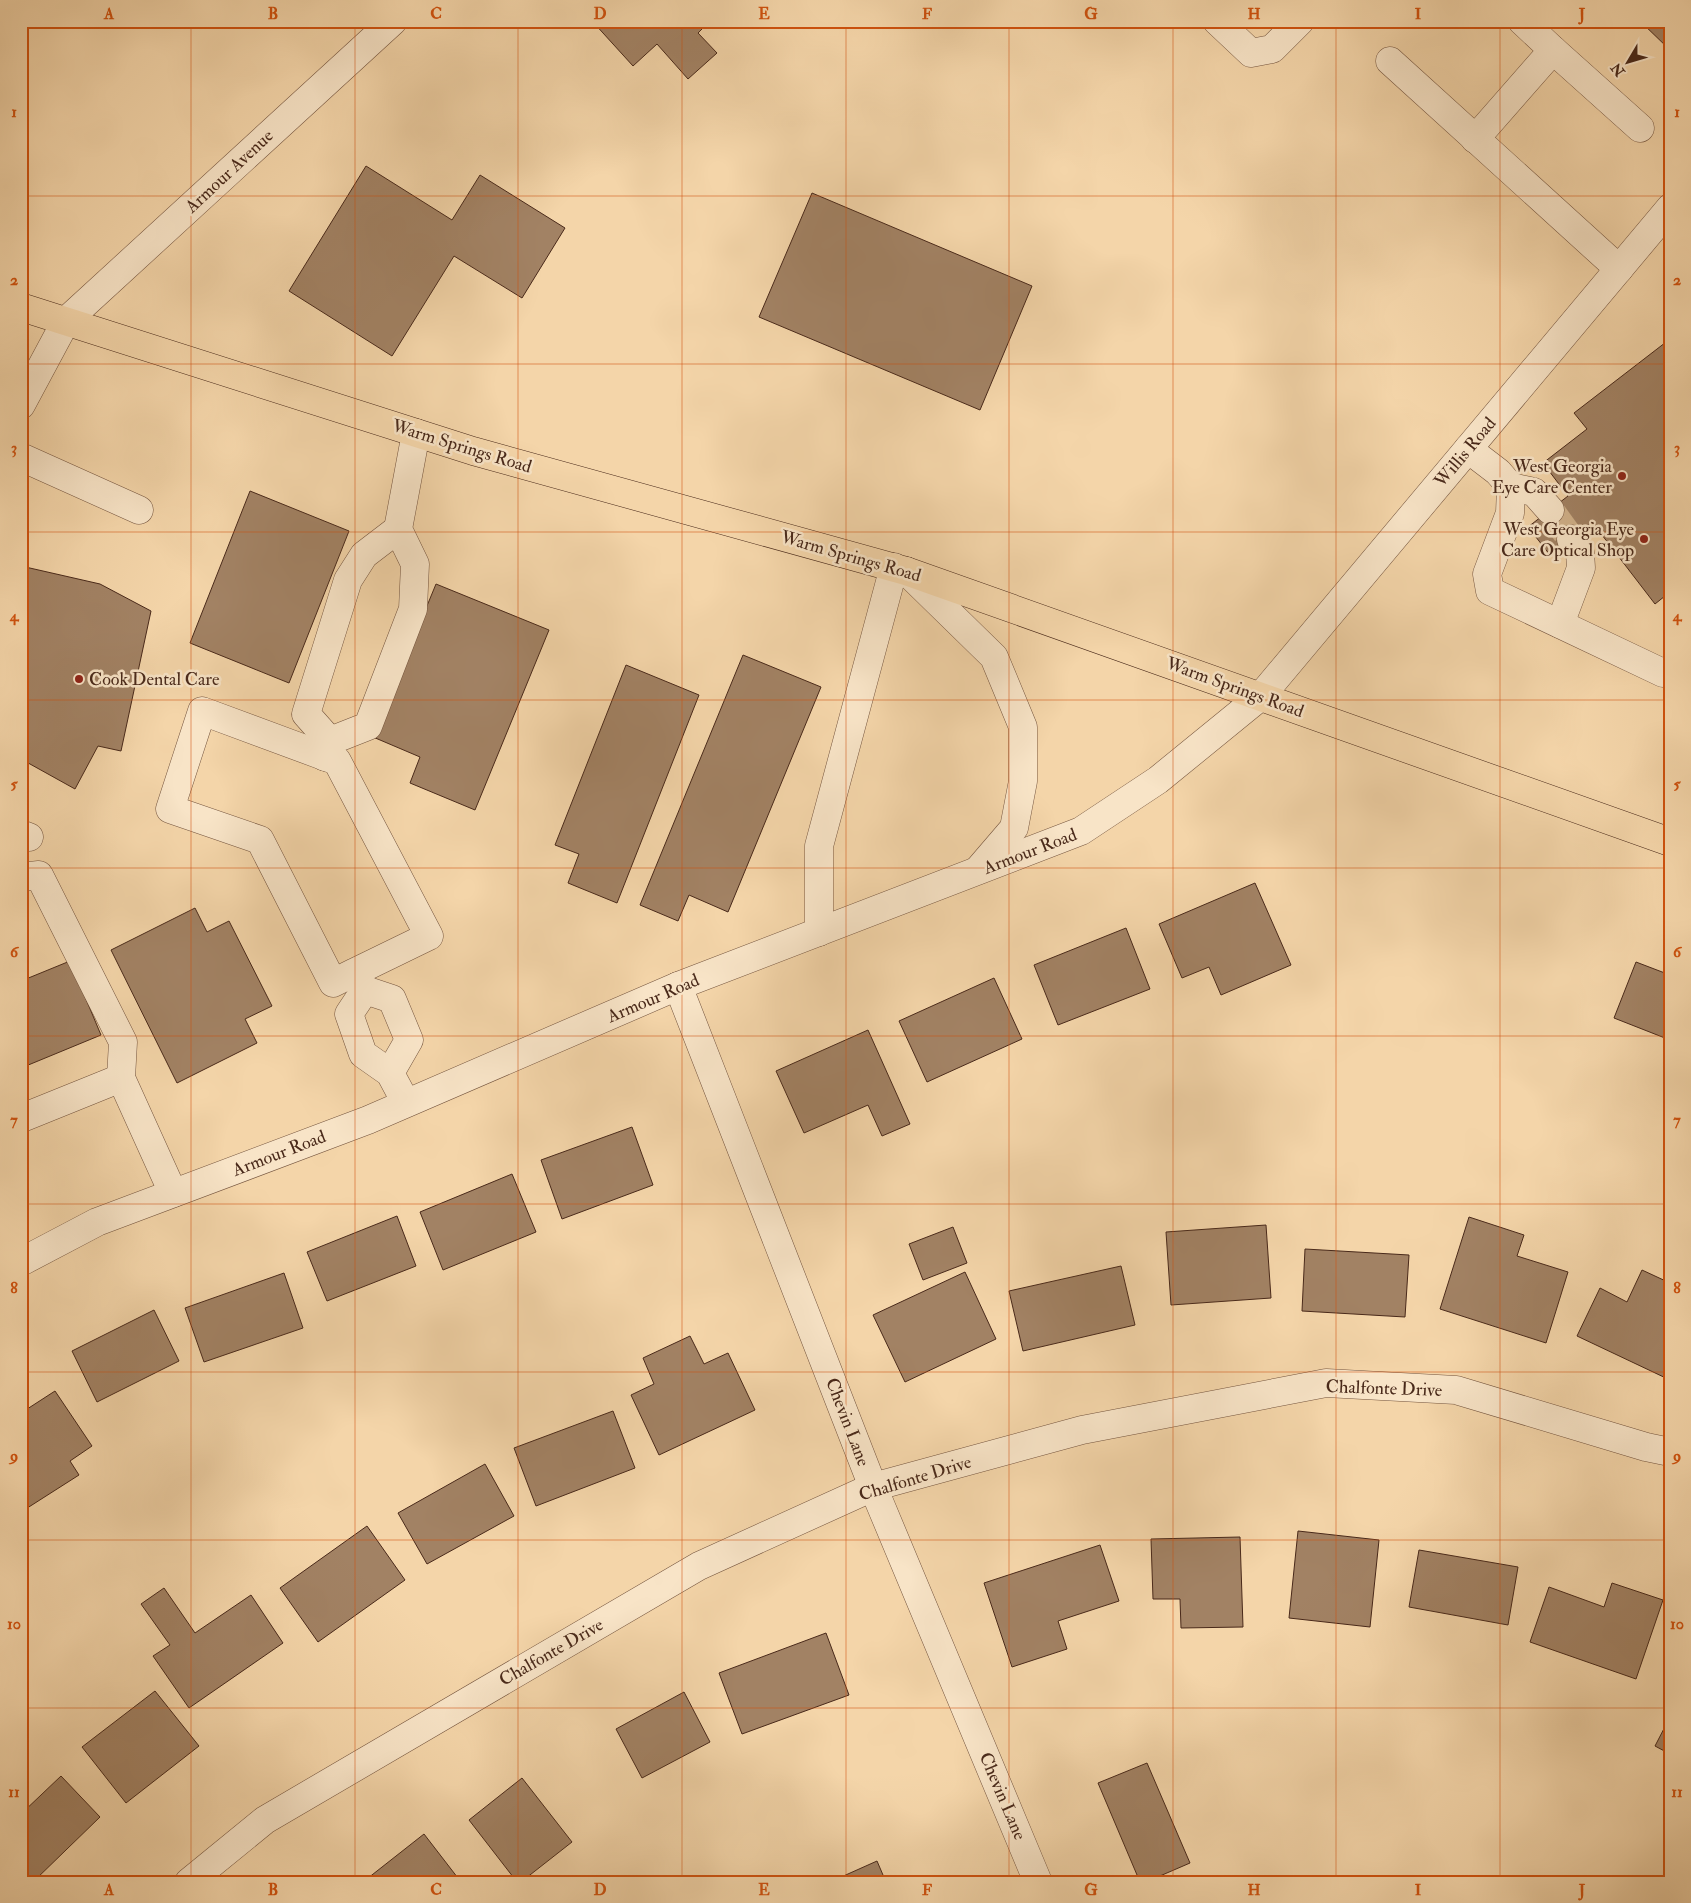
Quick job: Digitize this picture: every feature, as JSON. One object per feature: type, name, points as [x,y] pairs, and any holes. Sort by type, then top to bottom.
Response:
[{"type":"main road","name":"Warm Springs Road","points":[[21,307],[473,451],[900,569],[1670,842]]},
{"type":"street","name":"Armour Avenue","points":[[21,405],[66,321],[392,21]]},
{"type":"street","points":[[1217,21],[1250,53],[1272,49],[1300,21]]},
{"type":"street","points":[[1522,21],[1640,128]]},
{"type":"street","points":[[1475,139],[1553,50]]},
{"type":"street","points":[[1390,61],[1619,269]]},
{"type":"street","name":"Willis Road","points":[[1261,696],[1619,269],[1664,225]]},
{"type":"street","points":[[398,529],[364,555],[348,580],[306,714],[328,749],[337,761],[429,936],[360,981],[332,983],[260,840],[170,809],[202,711],[328,749],[368,726],[412,609],[415,564],[398,529],[416,433]]},
{"type":"street","points":[[1468,449],[1498,472],[1511,487],[1534,492],[1550,510]]},
{"type":"street","points":[[21,457],[139,510]]},
{"type":"street","points":[[1511,487],[1510,513],[1487,574],[1490,591],[1663,673],[1670,673]]},
{"type":"street","points":[[1560,624],[1580,568],[1580,552],[1571,538]]},
{"type":"street","points":[[819,932],[819,846],[900,569],[994,656],[1023,727],[1023,781],[1014,828],[977,872]]},
{"type":"street","name":"Armour Road","points":[[21,1262],[97,1222],[368,1120],[678,986],[1081,831],[1158,780],[1261,696]]},
{"type":"street","points":[[21,878],[39,875],[123,1042],[121,1078],[173,1193]]},
{"type":"street","points":[[360,981],[392,999],[409,1040],[390,1073]]},
{"type":"street","points":[[360,981],[348,1014],[362,1054],[390,1073],[406,1103]]},
{"type":"street","name":"Chevin Lane","points":[[678,986],[873,1487],[1038,1882]]},
{"type":"street","points":[[22,1118],[121,1078]]},
{"type":"street","name":"Chalfonte Drive","points":[[189,1882],[265,1820],[700,1566],[873,1487],[1082,1430],[1326,1384],[1456,1390],[1646,1447],[1670,1452]]},
{"type":"building","points":[[710,21],[698,33],[717,53],[688,79],[657,44],[633,66],[593,22]]},
{"type":"building","points":[[1640,21],[1670,21],[1670,50]]},
{"type":"building","points":[[366,166],[452,220],[480,175],[565,228],[522,298],[454,256],[392,356],[289,291]]},
{"type":"building","points":[[812,193],[1032,286],[980,410],[759,317]]},
{"type":"building","points":[[1670,339],[1670,592],[1655,604],[1592,522],[1550,555],[1528,527],[1568,496],[1543,463],[1587,429],[1574,413]]},
{"type":"building","points":[[250,491],[349,531],[289,683],[190,643]]},
{"type":"building","name":"Cook Dental Care","points":[[21,566],[100,584],[151,611],[121,751],[98,746],[75,789],[21,759]]},
{"type":"building","points":[[436,584],[549,630],[475,810],[410,783],[420,757],[373,737]]},
{"type":"building","points":[[743,655],[821,687],[728,912],[689,895],[678,921],[640,905]]},
{"type":"building","points":[[626,665],[699,695],[617,903],[568,883],[579,854],[555,845]]},
{"type":"building","points":[[1255,883],[1291,965],[1221,995],[1209,967],[1182,978],[1159,924]]},
{"type":"building","points":[[195,908],[207,932],[229,921],[272,1006],[245,1019],[257,1043],[177,1083],[111,950]]},
{"type":"building","points":[[1126,928],[1150,989],[1058,1025],[1034,965]]},
{"type":"building","points":[[70,961],[101,1035],[21,1068],[21,968],[26,979]]},
{"type":"building","points":[[1636,962],[1670,975],[1670,1040],[1614,1018]]},
{"type":"building","points":[[994,978],[1022,1039],[927,1082],[899,1021]]},
{"type":"building","points":[[868,1030],[910,1124],[882,1136],[868,1105],[804,1133],[776,1071]]},
{"type":"building","points":[[632,1127],[653,1185],[562,1219],[541,1160]]},
{"type":"building","points":[[512,1174],[536,1232],[443,1270],[420,1212]]},
{"type":"building","points":[[397,1216],[416,1266],[327,1301],[307,1252]]},
{"type":"building","points":[[1469,1217],[1524,1235],[1517,1256],[1568,1272],[1546,1343],[1440,1309]]},
{"type":"building","points":[[1266,1225],[1271,1298],[1171,1305],[1166,1232]]},
{"type":"building","points":[[953,1227],[967,1263],[923,1280],[909,1244]]},
{"type":"building","points":[[1305,1249],[1409,1255],[1405,1317],[1302,1311]]},
{"type":"building","points":[[1121,1266],[1135,1325],[1023,1351],[1009,1291]]},
{"type":"building","points":[[1642,1270],[1670,1283],[1670,1380],[1577,1336],[1600,1288],[1627,1302]]},
{"type":"building","points":[[965,1272],[996,1339],[905,1382],[873,1315]]},
{"type":"building","points":[[284,1273],[303,1328],[204,1362],[185,1308]]},
{"type":"building","points":[[154,1310],[179,1361],[97,1402],[72,1351]]},
{"type":"building","points":[[690,1336],[704,1364],[728,1353],[755,1410],[659,1455],[631,1395],[654,1384],[643,1358]]},
{"type":"building","points":[[55,1391],[92,1446],[70,1461],[79,1475],[21,1512],[21,1413]]},
{"type":"building","points":[[613,1411],[635,1468],[536,1506],[514,1448]]},
{"type":"building","points":[[485,1464],[514,1516],[427,1564],[398,1513]]},
{"type":"building","points":[[367,1526],[405,1580],[318,1642],[280,1588]]},
{"type":"building","points":[[1298,1531],[1379,1540],[1370,1627],[1289,1618]]},
{"type":"building","points":[[1240,1537],[1243,1627],[1181,1628],[1180,1599],[1153,1599],[1151,1539]]},
{"type":"building","points":[[1100,1545],[1119,1601],[1058,1621],[1067,1649],[1012,1667],[984,1583]]},
{"type":"building","points":[[1419,1550],[1518,1567],[1508,1625],[1409,1607]]},
{"type":"building","points":[[1612,1583],[1663,1600],[1636,1679],[1530,1642],[1549,1587],[1604,1607]]},
{"type":"building","points":[[164,1588],[195,1633],[251,1595],[283,1643],[189,1708],[153,1656],[170,1645],[141,1604]]},
{"type":"building","points":[[826,1633],[849,1695],[742,1734],[719,1673]]},
{"type":"building","points":[[155,1691],[199,1746],[126,1803],[82,1747]]},
{"type":"building","points":[[684,1692],[710,1742],[642,1778],[616,1729]]},
{"type":"building","points":[[1670,1717],[1670,1754],[1655,1746]]},
{"type":"building","points":[[1147,1763],[1190,1863],[1146,1882],[1140,1882],[1098,1783]]},
{"type":"building","points":[[61,1776],[100,1817],[31,1882],[21,1872],[21,1814]]},
{"type":"building","points":[[522,1778],[572,1842],[521,1882],[517,1882],[469,1820]]},
{"type":"building","points":[[424,1834],[461,1882],[363,1882]]},
{"type":"building","points":[[877,1861],[886,1882],[830,1882]]},
{"type":"tunnel","points":[[1550,510],[1571,539]]},
{"type":"place","name":"West Georgia Eye Care Center","points":[[1622,476]]},
{"type":"place","name":"West Georgia Eye Care Optical Shop","points":[[1644,539]]},
{"type":"place","name":"Cook Dental Care","points":[[79,679]]}]
